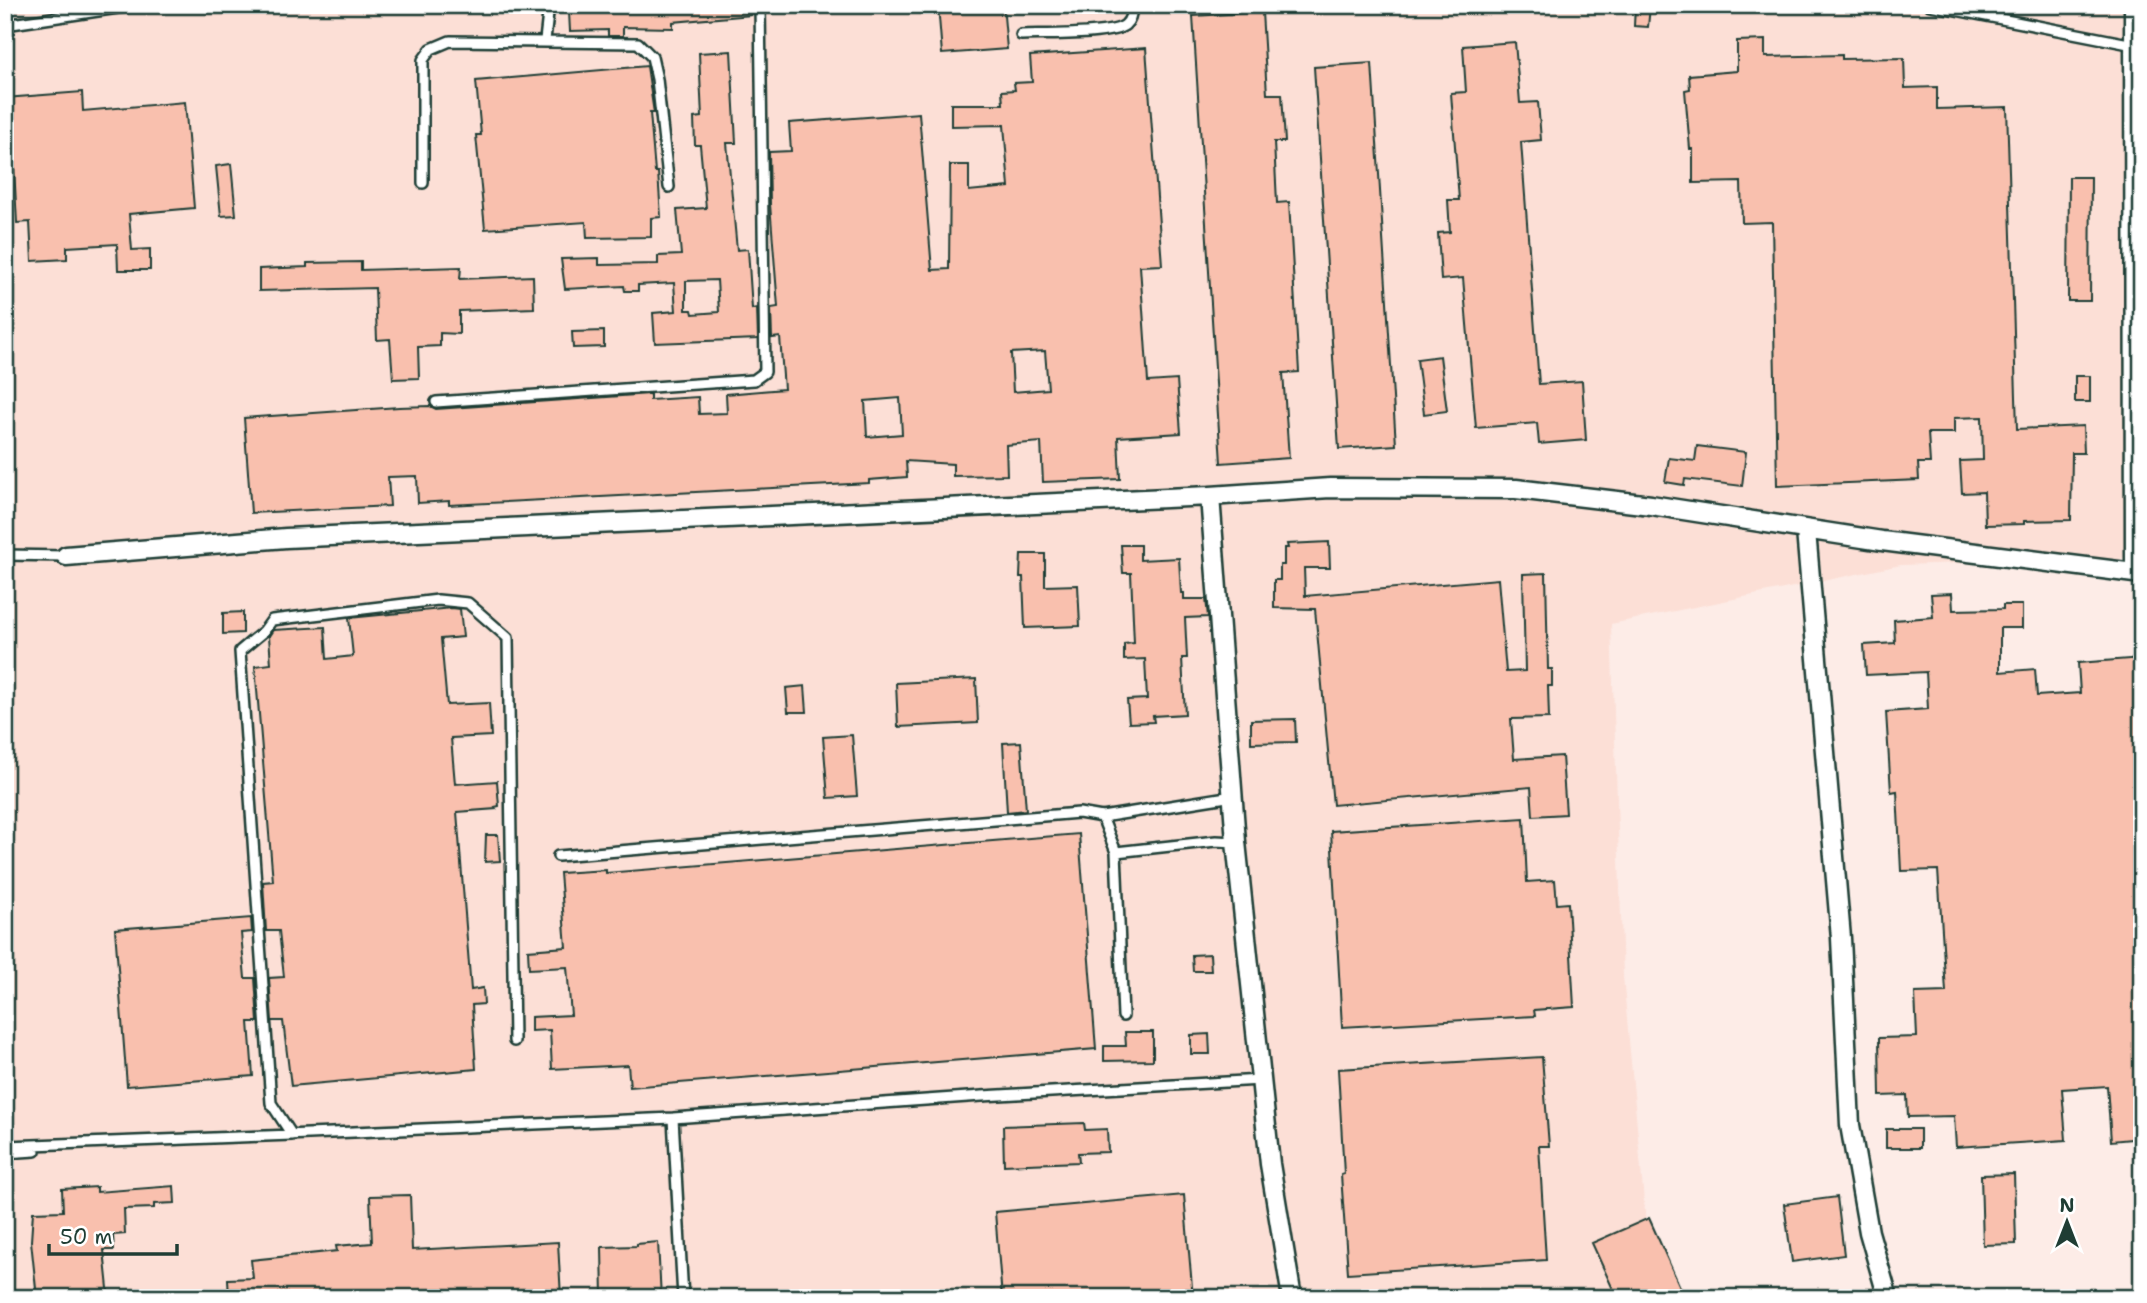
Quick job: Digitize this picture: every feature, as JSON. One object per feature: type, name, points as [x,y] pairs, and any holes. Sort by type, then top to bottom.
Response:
[{"type":"street","points":[[66,556],[286,538],[1210,496],[1330,488],[1516,489],[1651,505],[1806,531],[2139,574],[2134,5]]},
{"type":"street","points":[[1210,496],[1236,842],[1270,1164],[1292,1298]]},
{"type":"street","points":[[1806,531],[1840,938],[1850,1125],[1869,1232],[1888,1298]]},
{"type":"lane","points":[[5,25],[138,5]]},
{"type":"lane","points":[[545,40],[549,5]]},
{"type":"lane","points":[[436,402],[754,380],[765,372],[760,5]]},
{"type":"lane","points":[[1021,35],[1107,32],[1125,26],[1132,14],[1132,5]]},
{"type":"lane","points":[[1930,5],[2134,44]]},
{"type":"lane","points":[[424,183],[424,60],[431,49],[450,41],[545,40],[638,43],[652,57],[657,79],[669,187]]},
{"type":"lane","points":[[5,555],[66,556]]},
{"type":"lane","points":[[292,1135],[271,1103],[240,650],[264,631],[272,620],[438,600],[468,603],[508,638],[514,1041]]},
{"type":"lane","points":[[558,856],[1079,813],[1102,817],[1233,796]]},
{"type":"lane","points":[[1102,817],[1116,852],[1123,1016]]},
{"type":"lane","points":[[1116,852],[1216,841],[1236,842]]},
{"type":"lane","points":[[5,1132],[8,1146],[292,1135],[673,1118],[1262,1080]]},
{"type":"lane","points":[[673,1118],[683,1298]]},
{"type":"lane","points":[[5,1153],[292,1135]]},
{"type":"shaded area","points":[[5,5],[2142,5],[2142,547],[2086,578],[1994,562],[1901,565],[1611,624],[1623,976],[1653,1298],[5,1298]]},
{"type":"building","points":[[631,5],[750,5],[751,15],[673,22],[673,28],[623,27],[623,36],[608,36],[608,30],[570,31],[569,12],[631,9]]},
{"type":"building","points":[[938,5],[1003,5],[1007,49],[942,54]]},
{"type":"building","points":[[1635,5],[1650,6],[1648,27],[1634,26]]},
{"type":"building","points":[[1262,12],[1267,94],[1282,94],[1285,142],[1274,142],[1277,203],[1289,202],[1299,372],[1283,373],[1289,458],[1221,463],[1193,16]]},
{"type":"building","points":[[1765,40],[1765,57],[1842,55],[1842,59],[1904,58],[1905,88],[1937,87],[1937,109],[2007,107],[2017,429],[2083,426],[2084,453],[2072,453],[2071,520],[1985,525],[1984,492],[1962,493],[1960,461],[1983,460],[1982,417],[1954,418],[1954,433],[1928,433],[1930,463],[1918,463],[1919,480],[1777,486],[1772,222],[1742,223],[1741,182],[1693,183],[1693,149],[1690,149],[1685,90],[1690,89],[1689,75],[1737,71],[1737,41]]},
{"type":"building","points":[[1515,42],[1520,103],[1538,102],[1541,140],[1521,142],[1539,384],[1582,381],[1586,440],[1539,444],[1537,423],[1476,428],[1463,278],[1441,280],[1438,233],[1450,232],[1448,200],[1459,200],[1451,93],[1466,92],[1463,46]]},
{"type":"building","points":[[1146,48],[1162,265],[1140,266],[1148,382],[1177,380],[1181,433],[1118,437],[1120,479],[1043,482],[1041,442],[1006,445],[1007,475],[953,476],[953,464],[906,461],[907,477],[869,480],[869,483],[449,505],[449,501],[418,503],[417,476],[388,477],[390,506],[251,513],[244,418],[399,407],[430,406],[436,409],[650,394],[650,400],[698,397],[699,414],[727,413],[726,394],[784,389],[780,337],[772,338],[771,308],[778,307],[769,152],[791,151],[789,123],[919,113],[932,270],[949,269],[950,165],[969,165],[969,191],[1009,187],[1004,125],[951,126],[951,104],[1003,104],[1002,91],[1015,90],[1014,83],[1032,82],[1030,56]],"holes":[[[1045,351],[1048,389],[1013,392],[1011,353]],[[900,398],[902,434],[867,437],[865,401]]]},
{"type":"building","points":[[731,51],[736,143],[727,143],[737,250],[748,249],[752,309],[757,308],[758,339],[655,343],[653,313],[676,311],[674,283],[638,285],[638,291],[625,291],[624,286],[565,289],[561,259],[599,258],[599,265],[658,264],[658,256],[681,255],[677,210],[706,208],[700,145],[695,145],[694,118],[702,117],[699,53]],"holes":[[[717,280],[719,312],[693,314],[692,310],[686,310],[686,281]]]},
{"type":"building","points":[[1372,63],[1396,445],[1339,449],[1314,67]]},
{"type":"building","points":[[647,66],[654,113],[650,113],[661,217],[651,218],[651,237],[587,238],[586,222],[485,229],[476,135],[481,135],[476,81]]},
{"type":"building","points":[[82,92],[83,111],[185,102],[194,208],[129,214],[132,250],[150,249],[150,270],[118,270],[117,244],[67,247],[67,259],[32,261],[30,222],[17,223],[11,112],[5,112],[5,98]]},
{"type":"building","points":[[231,164],[236,215],[221,216],[216,166]]},
{"type":"building","points":[[2069,177],[2091,177],[2090,301],[2068,301]]},
{"type":"building","points":[[361,262],[361,270],[461,267],[460,279],[533,276],[534,308],[459,311],[459,334],[440,333],[440,346],[418,347],[419,378],[393,379],[390,339],[377,340],[375,288],[259,291],[259,269],[307,267],[307,263]]},
{"type":"building","points":[[604,331],[604,347],[573,348],[572,332]]},
{"type":"building","points":[[1440,356],[1447,411],[1424,414],[1417,359]]},
{"type":"building","points":[[2075,376],[2090,376],[2090,402],[2075,402]]},
{"type":"building","points":[[1697,446],[1746,452],[1742,486],[1685,479],[1684,485],[1665,482],[1669,458],[1695,461]]},
{"type":"building","points":[[1329,542],[1330,568],[1304,568],[1305,596],[1498,579],[1506,672],[1525,671],[1523,574],[1546,573],[1548,669],[1552,669],[1552,686],[1548,686],[1549,718],[1511,719],[1514,759],[1562,756],[1566,814],[1533,816],[1531,787],[1333,805],[1315,609],[1274,608],[1274,580],[1280,580],[1280,565],[1284,565],[1284,548],[1288,548],[1287,544]]},
{"type":"building","points":[[1121,545],[1140,545],[1140,560],[1179,558],[1181,593],[1184,593],[1184,599],[1206,599],[1208,617],[1185,618],[1187,658],[1182,658],[1185,714],[1153,716],[1154,722],[1129,723],[1127,700],[1147,699],[1145,659],[1124,660],[1124,644],[1134,643],[1131,573],[1123,573]]},
{"type":"building","points":[[1021,554],[1045,554],[1045,586],[1078,585],[1080,626],[1025,628],[1023,577],[1020,577]]},
{"type":"building","points":[[1952,593],[1953,610],[2003,609],[2003,605],[2022,605],[2022,628],[2000,628],[2000,672],[2035,669],[2037,696],[2080,693],[2078,663],[2142,658],[2142,1138],[2111,1141],[2107,1086],[2062,1089],[2066,1140],[1956,1147],[1954,1116],[1908,1117],[1907,1095],[1880,1096],[1879,1038],[1917,1037],[1915,993],[1946,992],[1938,870],[1901,871],[1897,791],[1891,792],[1886,712],[1928,709],[1926,672],[1866,675],[1864,645],[1895,643],[1894,620],[1933,617],[1931,594]]},
{"type":"building","points":[[460,609],[463,637],[441,639],[447,705],[489,703],[491,736],[451,738],[455,784],[497,781],[499,806],[495,807],[496,809],[457,812],[471,990],[483,988],[484,1004],[472,1005],[476,1069],[291,1086],[283,1021],[272,1021],[269,978],[284,977],[279,931],[266,931],[263,882],[273,881],[255,666],[271,664],[269,636],[273,630],[325,627],[327,659],[353,656],[349,618]]},
{"type":"building","points":[[243,612],[243,633],[223,634],[223,613]]},
{"type":"building","points":[[976,679],[978,723],[898,727],[896,683]]},
{"type":"building","points":[[805,686],[807,712],[788,712],[786,688]]},
{"type":"building","points":[[1295,719],[1296,742],[1251,743],[1251,720]]},
{"type":"building","points":[[852,735],[857,796],[828,798],[823,737]]},
{"type":"building","points":[[1021,742],[1026,810],[1007,812],[1003,743]]},
{"type":"building","points":[[1524,818],[1527,882],[1555,880],[1557,904],[1568,903],[1574,1007],[1534,1010],[1535,1016],[1342,1027],[1331,831]]},
{"type":"building","points":[[1079,834],[1096,1049],[630,1087],[628,1065],[552,1069],[550,1030],[531,1031],[531,1017],[571,1015],[567,967],[529,969],[528,950],[566,947],[560,873],[606,870],[606,873]]},
{"type":"building","points":[[486,835],[498,835],[500,861],[485,862]]},
{"type":"building","points":[[251,918],[252,932],[241,933],[245,978],[255,978],[258,1022],[249,1022],[253,1076],[127,1086],[115,929]]},
{"type":"building","points":[[1210,954],[1211,971],[1193,971],[1192,955]]},
{"type":"building","points":[[1125,1032],[1153,1032],[1153,1060],[1104,1061],[1104,1046],[1126,1046]]},
{"type":"building","points":[[1209,1034],[1210,1054],[1191,1054],[1191,1035]]},
{"type":"building","points":[[1542,1057],[1549,1146],[1539,1146],[1546,1260],[1348,1273],[1341,1175],[1344,1174],[1338,1069]]},
{"type":"building","points":[[1084,1123],[1085,1130],[1107,1129],[1108,1152],[1078,1153],[1079,1162],[1004,1165],[1003,1126]]},
{"type":"building","points":[[1886,1129],[1920,1129],[1920,1148],[1886,1148]]},
{"type":"building","points":[[2014,1174],[2016,1244],[1983,1245],[1981,1175]]},
{"type":"building","points":[[174,1186],[175,1203],[154,1204],[154,1208],[124,1209],[125,1234],[113,1235],[114,1250],[104,1250],[109,1298],[37,1298],[31,1241],[33,1212],[63,1211],[62,1189],[97,1187],[97,1192]]},
{"type":"building","points":[[410,1195],[412,1250],[558,1242],[561,1298],[229,1298],[228,1279],[253,1278],[251,1260],[337,1251],[336,1246],[372,1243],[370,1196]]},
{"type":"building","points":[[1184,1195],[1193,1298],[1002,1298],[995,1212]]},
{"type":"building","points":[[1837,1197],[1844,1255],[1792,1262],[1784,1204]]},
{"type":"building","points":[[1649,1218],[1685,1298],[1617,1298],[1592,1243]]},
{"type":"building","points":[[658,1242],[661,1298],[603,1298],[602,1247],[637,1246]]}]
